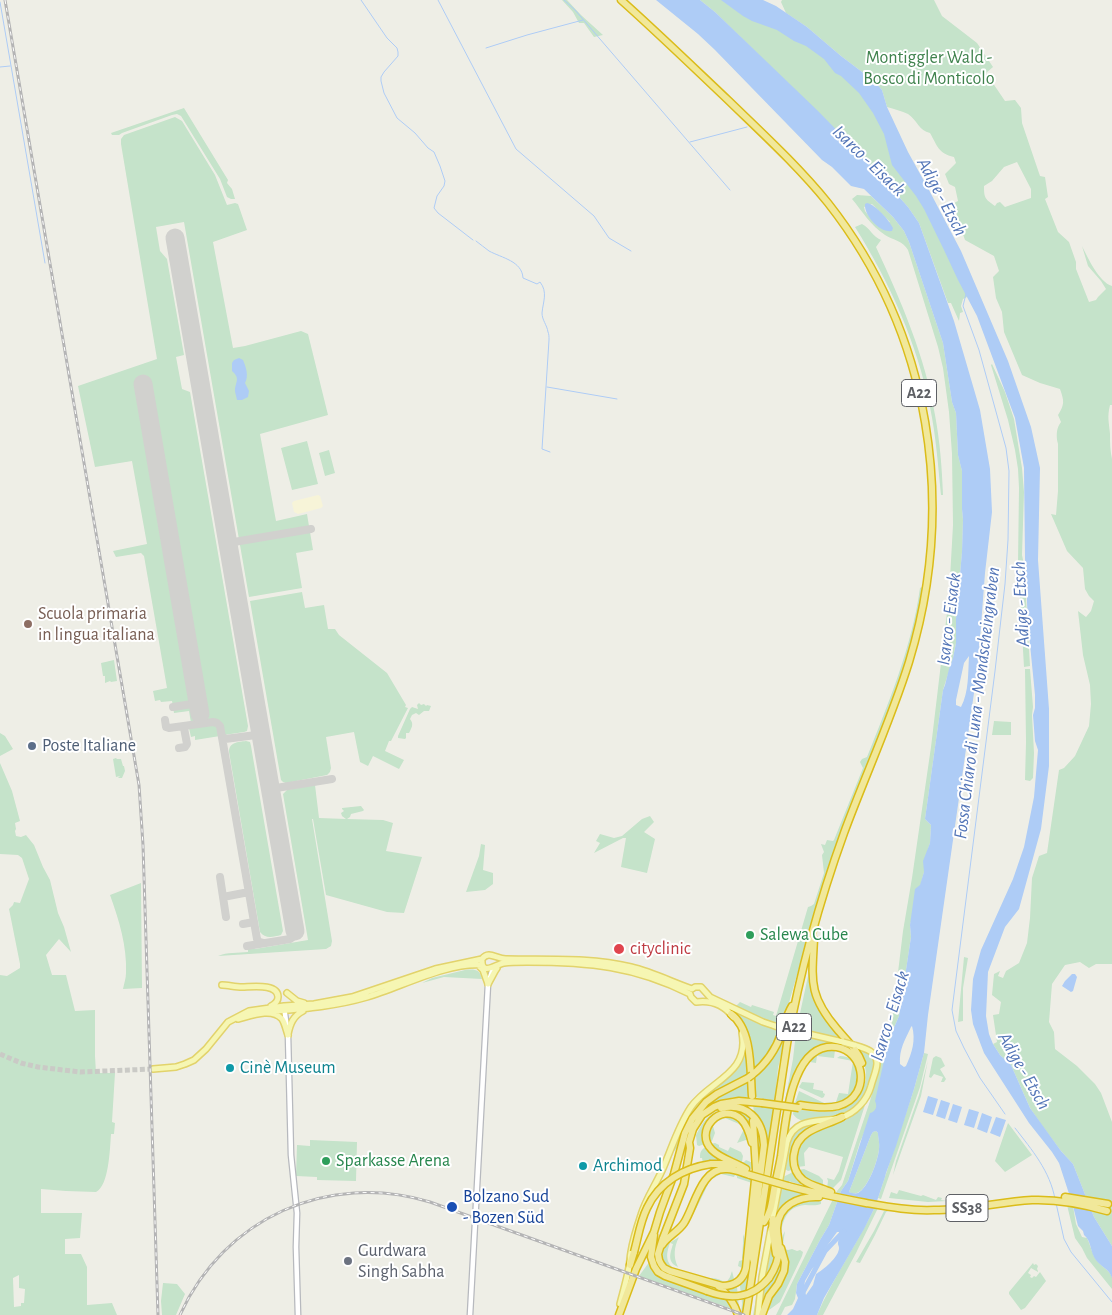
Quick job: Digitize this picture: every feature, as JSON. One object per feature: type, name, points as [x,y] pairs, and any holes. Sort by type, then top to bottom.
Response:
[{"type":"highway","name":"A22","points":[[621,0],[810,181],[839,218],[868,262],[898,324],[915,376],[926,425],[932,479],[933,528],[928,583],[920,624],[905,674],[835,858],[816,916],[795,1001],[782,1071],[746,1315]]},
{"type":"highway","name":"A22","points":[[627,0],[794,158],[842,215],[872,261],[894,304],[919,376],[927,409],[935,462],[937,506],[935,550],[927,610],[912,667],[844,843],[814,939],[799,1001],[791,1045],[751,1315]]},
{"type":"highway","points":[[682,1146],[700,1114],[713,1104],[729,1099],[738,1098],[826,1111],[841,1108],[858,1097],[865,1077],[861,1060],[855,1049],[826,1015],[817,999],[812,979],[814,939]]},
{"type":"highway","points":[[618,1315],[636,1269],[654,1232],[674,1174],[685,1133],[692,1119],[706,1102],[717,1094],[750,1077],[763,1065],[776,1046],[795,1001]]},
{"type":"highway","points":[[731,1014],[744,1031],[747,1041],[752,1096]]},
{"type":"highway","points":[[764,1222],[769,1216],[780,1162],[782,1136],[790,1093],[800,1069],[816,1051],[827,1047],[841,1049],[855,1058],[862,1077],[853,1098],[843,1104],[830,1108],[800,1107]]},
{"type":"highway","points":[[690,1148],[690,1137],[698,1121],[714,1106],[739,1101],[762,1101]]},
{"type":"highway","points":[[752,1104],[753,1113]]},
{"type":"highway","points":[[753,1121],[756,1170],[745,1272],[740,1280],[724,1286],[717,1285],[664,1268],[659,1260],[659,1251],[663,1238],[684,1184],[690,1148],[698,1126],[704,1118],[716,1109],[730,1106],[742,1108],[752,1114],[763,1133],[764,1145],[752,1253],[754,1264]]},
{"type":"highway","points":[[749,1172],[712,1150],[705,1139],[706,1127],[719,1115],[736,1116],[747,1127],[755,1154]]},
{"type":"highway","points":[[822,1193],[800,1177],[794,1163],[794,1149],[805,1134],[842,1117]]},
{"type":"highway","points":[[630,1264],[646,1208],[657,1191],[664,1184],[685,1171],[702,1165],[724,1164],[789,1185],[831,1194]]},
{"type":"highway","points":[[659,1251],[663,1243],[684,1223],[702,1185],[710,1174],[724,1169],[749,1172]]},
{"type":"highway","points":[[654,1232],[653,1264],[665,1276],[726,1297],[741,1296],[756,1289],[773,1273],[779,1252],[778,1224],[780,1216],[786,1207],[800,1198],[812,1197],[822,1193]]},
{"type":"highway","name":"SS38","points":[[831,1194],[896,1204],[925,1206],[1037,1196],[1062,1197],[1100,1202],[1106,1208],[1044,1200],[956,1209],[922,1210],[888,1206],[831,1194]]},
{"type":"highway","points":[[773,1219],[772,1229],[776,1263]]},
{"type":"highway","points":[[762,1315],[784,1271],[785,1262],[778,1240]]},
{"type":"highway","points":[[717,1285],[728,1295],[738,1315]]},
{"type":"main road","points":[[488,984],[483,964],[484,956],[488,954],[496,958],[582,960],[614,964],[641,970],[691,992]]},
{"type":"main road","points":[[470,1315],[488,984],[496,958]]},
{"type":"main road","points":[[224,1028],[238,1019],[255,1013],[353,1001],[442,971],[470,965],[483,964],[488,969],[503,963],[512,962],[609,966],[651,977],[691,992]]},
{"type":"main road","points":[[488,984],[494,970],[512,962]]},
{"type":"main road","points":[[288,1035],[296,1015],[311,1007],[370,992],[435,969],[483,964]]},
{"type":"main road","points":[[459,967],[481,967],[488,984]]},
{"type":"main road","points":[[153,1069],[176,1067],[194,1060],[230,1021],[243,1014],[272,1006],[278,998],[276,990],[267,987],[222,985]]},
{"type":"main road","points":[[618,1315],[630,1264],[634,1234],[679,1129],[688,1111],[696,1101],[732,1071],[740,1058],[743,1048],[742,1035],[738,1023],[731,1014],[714,1003],[703,1000],[696,1002],[691,998],[691,992],[695,987],[701,987],[705,993],[763,1022],[871,1051],[877,1064],[868,1095],[858,1108],[842,1117],[805,1123],[797,1128],[789,1138],[762,1277],[758,1315]]},
{"type":"main road","points":[[287,993],[297,1001],[311,1007]]},
{"type":"main road","points":[[703,1000],[705,993]]},
{"type":"main road","points":[[258,1009],[286,1009]]},
{"type":"main road","points":[[286,1009],[291,1155],[297,1213],[298,1315]]},
{"type":"main road","points":[[238,1019],[260,1014],[274,1014],[282,1019],[288,1035]]},
{"type":"green space","points":[[562,0],[567,0],[603,35],[594,37],[584,23],[579,23],[573,12]]},
{"type":"green space","points":[[700,0],[736,0],[751,3],[856,79],[973,294],[963,299],[961,306],[963,312],[960,313],[959,321],[951,303],[948,303],[919,223],[908,207],[868,162],[715,12]]},
{"type":"green space","name":"Montiggler Wald - Bosco di Monticolo","points":[[782,0],[934,0],[942,16],[977,43],[993,67],[986,73],[1005,101],[1015,100],[1021,108],[1022,123],[1040,176],[1045,177],[1048,197],[1045,199],[1058,232],[1069,242],[1076,262],[1076,269],[1089,302],[1096,300],[1106,289],[1088,266],[1082,246],[1098,275],[1107,284],[1112,286],[1112,405],[1110,405],[1108,416],[1112,459],[1112,964],[1096,964],[1089,968],[1080,962],[1065,965],[1052,984],[1049,1022],[1054,1032],[1055,1049],[1077,1066],[1095,1084],[1101,1093],[1112,1122],[1112,1246],[1094,1217],[1073,1164],[1061,1151],[1030,1108],[1011,1065],[1000,1055],[993,1044],[997,1042],[993,1015],[999,1014],[1001,1002],[992,995],[994,974],[1000,971],[998,976],[1003,978],[1006,971],[1019,963],[1027,943],[1032,878],[1039,856],[1047,853],[1059,770],[1064,768],[1075,756],[1089,726],[1090,685],[1083,655],[1078,611],[1086,617],[1091,611],[1094,601],[1085,589],[1083,568],[1067,551],[1051,514],[1056,515],[1058,491],[1057,433],[1061,422],[1058,415],[1063,405],[1060,389],[1022,375],[1004,332],[1002,312],[996,298],[993,277],[999,271],[994,256],[965,240],[957,217],[954,203],[958,201],[955,187],[949,184],[945,174],[956,163],[954,157],[941,151],[930,133],[923,130],[911,116],[887,107],[882,90],[874,81],[807,27],[786,13],[781,2]],"holes":[[[1017,162],[1031,189],[1031,198],[1005,207],[1000,202],[995,206],[987,200],[984,186],[992,181],[1004,167]]]},
{"type":"green space","points":[[184,108],[228,180],[227,183],[232,189],[235,199],[227,197],[220,179],[181,116],[177,114],[172,115],[119,135],[112,135],[111,133]]},
{"type":"green space","points":[[175,117],[182,121],[215,175],[227,205],[238,204],[247,230],[213,242],[233,348],[301,331],[308,334],[328,415],[260,434],[276,521],[307,514],[313,550],[296,553],[302,588],[249,597],[184,222],[156,227],[160,251],[167,259],[184,355],[176,357],[182,389],[190,392],[248,726],[247,731],[224,735],[222,727],[218,722],[213,720],[191,723],[189,711],[174,713],[172,701],[155,701],[153,691],[167,688],[144,556],[141,553],[116,557],[113,551],[147,544],[132,461],[95,467],[78,386],[157,359],[121,139],[124,135]]},
{"type":"green space","points":[[857,195],[871,196],[893,217],[904,231],[943,343],[952,402],[956,413],[958,455],[962,471],[962,552],[956,619],[956,643],[943,690],[925,819],[931,825],[930,843],[924,861],[924,872],[910,925],[911,937],[899,1016],[893,1030],[876,1110],[860,1142],[848,1181],[841,1191],[829,1225],[797,1284],[795,1299],[792,1305],[785,1307],[781,1315],[776,1315],[837,1191],[842,1185],[870,1101],[892,1022],[903,931],[931,747],[949,596],[953,525],[952,454],[949,412],[938,347],[908,250],[901,243],[885,235],[875,227],[852,199]],"holes":[[[872,204],[890,222],[872,220],[864,207]]]},
{"type":"green space","points":[[862,224],[881,240],[876,247],[919,350],[935,415],[943,495],[941,495],[932,418],[918,360],[891,292],[855,227]]},
{"type":"green space","points":[[992,364],[1005,392],[1014,419],[1022,468],[1024,492],[1022,555],[1030,666],[1024,667],[1018,563],[1018,469],[1008,420]]},
{"type":"green space","points":[[307,441],[318,484],[292,490],[281,448]]},
{"type":"green space","points":[[329,450],[335,473],[325,476],[319,453]]},
{"type":"green space","points":[[924,586],[915,632],[892,702],[825,878],[788,1006],[772,1050],[752,1073],[747,1041],[731,1013],[706,999],[707,996],[766,1021],[735,1007],[740,1002],[751,1007],[752,1005],[774,1012],[773,1015],[776,1016],[808,907],[814,904],[824,873],[822,855],[824,852],[821,844],[825,845],[827,840],[834,840],[863,768],[860,762],[867,757],[891,695],[906,652],[920,588]]},
{"type":"green space","points":[[302,592],[305,608],[324,605],[328,629],[335,629],[339,635],[387,673],[406,705],[405,707],[408,708],[385,751],[404,760],[399,769],[373,756],[368,766],[360,762],[354,732],[326,737],[331,768],[327,775],[286,783],[281,780],[250,601]]},
{"type":"green space","points":[[114,660],[117,681],[105,683],[101,663]]},
{"type":"green space","points":[[1025,669],[1030,669],[1033,707],[1033,778],[1030,781],[1025,780]]},
{"type":"green space","points":[[419,703],[431,706],[429,711],[424,711],[419,715],[416,713],[412,715],[410,719],[412,726],[409,733],[406,733],[406,738],[398,738],[410,709],[412,707],[418,709],[417,705]]},
{"type":"green space","points":[[994,721],[1011,722],[1011,735],[992,735]]},
{"type":"green space","points":[[212,724],[219,727],[220,736],[195,740],[195,736],[191,737],[189,728]]},
{"type":"green space","points":[[0,733],[5,736],[13,749],[0,756]]},
{"type":"green space","points":[[250,742],[251,746],[283,931],[281,935],[272,937],[264,936],[260,932],[229,752],[232,744]]},
{"type":"green space","points":[[113,759],[121,759],[124,766],[125,771],[122,778],[118,778],[120,776],[116,777]]},
{"type":"green space","points":[[0,763],[12,791],[20,821],[15,823],[16,836],[26,835],[34,845],[50,880],[58,913],[71,952],[59,939],[46,955],[52,975],[66,975],[75,1011],[95,1010],[96,1073],[115,1073],[112,1122],[115,1123],[114,1134],[111,1134],[108,1166],[104,1182],[96,1192],[41,1189],[41,1213],[82,1213],[80,1238],[65,1239],[65,1254],[81,1254],[87,1267],[87,1305],[112,1303],[117,1315],[0,1315],[0,975],[7,976],[20,968],[9,909],[14,902],[20,903],[29,879],[22,858],[18,855],[0,854]],"holes":[[[19,1275],[19,1288],[25,1289],[24,1303],[21,1303],[21,1306],[14,1307],[13,1278]]]},
{"type":"green space","points":[[315,785],[319,818],[346,819],[342,816],[341,813],[344,811],[342,808],[361,806],[363,811],[351,814],[347,819],[383,820],[393,823],[386,851],[422,857],[404,913],[387,912],[326,895],[312,819],[332,941],[331,946],[326,949],[218,956],[229,953],[248,952],[248,949],[308,940],[283,794],[287,790]]},
{"type":"green space","points":[[650,816],[654,822],[644,832],[655,839],[647,873],[621,867],[626,838],[594,853],[600,843],[596,841],[600,834],[614,838],[622,836],[642,819]]},
{"type":"green space","points":[[481,844],[485,845],[483,870],[493,873],[493,884],[485,890],[466,892],[479,856]]},
{"type":"green space","points":[[141,883],[142,988],[123,989],[126,975],[124,943],[110,895]]},
{"type":"green space","points":[[964,957],[968,958],[963,988],[963,1021],[958,1022]]},
{"type":"green space","points":[[811,962],[816,999],[851,1046],[864,1079],[851,1053],[827,1046],[803,1062],[785,1116],[778,1148],[796,1032]]},
{"type":"green space","points":[[465,970],[476,970],[480,973],[482,979],[444,977],[422,983],[432,978]]},
{"type":"green space","points":[[784,1030],[787,1031],[778,1068],[755,1239],[765,1142],[754,1115],[753,1103],[770,1105],[770,1100],[754,1097],[752,1077]]},
{"type":"green space","points":[[746,1045],[749,1076],[706,1101],[669,1158],[679,1132],[696,1103],[723,1080]]},
{"type":"green space","points":[[853,1047],[869,1052],[874,1062],[871,1083],[862,1100],[850,1111],[840,1116],[807,1121],[795,1117],[793,1114],[799,1091],[824,1103],[836,1102],[839,1093],[848,1094],[853,1061],[837,1058],[840,1056],[851,1059],[856,1063],[858,1067],[859,1076],[854,1095],[833,1106],[797,1103],[795,1109],[814,1112],[833,1111],[850,1105],[856,1099],[862,1091],[866,1073],[863,1062]]},
{"type":"green space","points":[[825,1049],[840,1049],[847,1053],[835,1050],[834,1058],[817,1056],[816,1063],[810,1062],[807,1064],[795,1092],[788,1138],[762,1269],[757,1315],[753,1315],[796,1083],[801,1070],[814,1055]]},
{"type":"green space","points":[[924,1053],[928,1054],[920,1087],[881,1199],[878,1198]]},
{"type":"green space","points":[[936,1056],[941,1058],[945,1066],[940,1069],[946,1079],[944,1082],[941,1082],[943,1077],[934,1074],[931,1078],[929,1077],[933,1058]]},
{"type":"green space","points":[[928,1060],[921,1096],[893,1175],[919,1095]]},
{"type":"green space","points":[[749,1080],[750,1097],[733,1097],[719,1101],[706,1108],[693,1119],[712,1099]]},
{"type":"green space","points":[[802,1082],[814,1083],[813,1089],[823,1091],[824,1097],[822,1098],[800,1088]]},
{"type":"green space","points":[[865,1105],[841,1180],[832,1189],[827,1188],[827,1178],[834,1180],[843,1157],[809,1147],[804,1153],[805,1166],[797,1167],[796,1150],[808,1134],[852,1115]]},
{"type":"green space","points":[[734,1108],[752,1117],[754,1139],[736,1115],[711,1119],[705,1144],[697,1145],[696,1135],[710,1115]]},
{"type":"green space","points":[[731,1116],[743,1124],[749,1139],[737,1143],[744,1129],[739,1124],[725,1118],[716,1122],[713,1126],[715,1133],[712,1141],[709,1142],[710,1144],[715,1143],[728,1151],[730,1147],[741,1152],[743,1156],[742,1162],[746,1160],[753,1163],[754,1170],[719,1154],[707,1142],[708,1127],[717,1118]]},
{"type":"green space","points":[[755,1121],[762,1140],[744,1315],[741,1315],[740,1286],[737,1287],[739,1308],[726,1291],[743,1278],[757,1182]]},
{"type":"green space","points":[[829,1121],[807,1131],[792,1160],[809,1187],[788,1181],[786,1189],[810,1195],[783,1209],[774,1230],[782,1179],[793,1172],[792,1170],[788,1171],[785,1169],[786,1157],[792,1138],[800,1128],[806,1125]]},
{"type":"green space","points":[[1008,1123],[1032,1155],[1005,1172],[995,1161]]},
{"type":"green space","points":[[876,1131],[878,1133],[879,1147],[872,1174],[861,1190],[856,1193],[849,1192],[871,1135]]},
{"type":"green space","name":"Sparkasse Arena","points":[[310,1140],[357,1142],[356,1181],[317,1180],[317,1177],[296,1176],[297,1145],[310,1146]]},
{"type":"green space","points":[[707,1146],[730,1163],[703,1164],[700,1154]]},
{"type":"green space","points":[[804,1169],[819,1176],[823,1180],[823,1187],[809,1181],[798,1170]]},
{"type":"green space","points":[[727,1170],[753,1179],[747,1234],[752,1183],[737,1178],[735,1175],[734,1177],[721,1174],[710,1180],[708,1179],[712,1175]]},
{"type":"green space","points":[[707,1180],[709,1182],[697,1208],[686,1226],[680,1231],[691,1214]]},
{"type":"green space","points":[[899,1190],[936,1200],[938,1197],[942,1198],[941,1200],[947,1201],[928,1202],[889,1198],[891,1192],[897,1194]]},
{"type":"green space","points":[[808,1199],[821,1199],[821,1204],[798,1206],[788,1213],[783,1223],[780,1241],[780,1220],[791,1204]]},
{"type":"green space","points":[[1067,1205],[1073,1206],[1076,1224],[1082,1237],[1087,1238],[1096,1259],[1111,1274],[1112,1289],[1087,1258],[1075,1238]]},
{"type":"green space","points":[[875,1207],[878,1208],[823,1315],[817,1315],[830,1288]]},
{"type":"green space","points":[[884,1211],[888,1211],[860,1263],[856,1262],[874,1231]]},
{"type":"green space","points":[[785,1231],[783,1244],[785,1249],[803,1252],[780,1302],[765,1313],[770,1298],[783,1279],[781,1246]]},
{"type":"green space","points":[[743,1234],[745,1243],[744,1262],[742,1271],[738,1278],[737,1275],[740,1274],[742,1268],[738,1266],[739,1261],[743,1260]]},
{"type":"green space","points":[[679,1237],[675,1252],[675,1260],[678,1267],[671,1260],[670,1254],[673,1244],[670,1243],[667,1255],[668,1261],[676,1270],[664,1266],[660,1255],[665,1246]]},
{"type":"green space","points":[[771,1238],[775,1260],[780,1252],[784,1266],[760,1315],[763,1282]]},
{"type":"green space","points":[[650,1261],[657,1273],[707,1288],[708,1285],[721,1291],[735,1310],[639,1276]]},
{"type":"green space","points":[[1033,1263],[1038,1266],[1038,1272],[1031,1268],[1028,1273],[1031,1275],[1030,1277],[1036,1277],[1040,1272],[1046,1281],[1025,1308],[1021,1310],[1009,1292]]},
{"type":"green space","points":[[732,1271],[734,1279],[738,1278],[725,1284],[706,1279],[717,1279],[726,1283]]},
{"type":"green space","points":[[163,1283],[177,1284],[185,1294],[176,1315],[162,1315]]},
{"type":"sand","points":[[318,495],[323,506],[321,508],[298,514],[294,512],[292,503],[294,501]]},
{"type":"water","points":[[656,0],[700,0],[715,12],[868,162],[908,207],[919,223],[954,321],[980,410],[990,469],[992,512],[978,665],[924,1053],[896,1146],[875,1207],[824,1298],[817,1315],[787,1315],[793,1309],[798,1298],[796,1293],[797,1284],[829,1225],[841,1191],[848,1181],[870,1113],[876,1107],[875,1101],[885,1056],[899,1016],[911,937],[910,925],[915,889],[920,885],[924,872],[923,861],[930,843],[931,825],[925,819],[943,690],[956,643],[956,619],[962,552],[962,471],[958,455],[956,413],[952,402],[943,343],[904,231],[893,217],[864,189],[851,186],[822,160],[698,34]],"holes":[[[969,656],[967,689],[961,707],[956,705],[956,700],[964,663]],[[911,1027],[914,1036],[913,1046],[904,1067],[900,1064],[900,1054]],[[876,1131],[878,1133],[879,1147],[872,1174],[862,1190],[857,1193],[849,1192],[873,1132]],[[837,1232],[839,1232],[838,1252],[834,1259],[816,1274],[813,1285],[806,1295],[805,1281]]]},
{"type":"water","points":[[721,0],[763,0],[776,6],[807,27],[874,81],[882,90],[887,107],[908,152],[961,251],[1008,361],[1031,427],[1040,468],[1038,560],[1049,709],[1049,766],[1041,829],[1019,909],[1005,927],[988,972],[986,1016],[993,1044],[1000,1055],[1011,1065],[1030,1108],[1061,1151],[1073,1164],[1094,1217],[1112,1246],[1112,1278],[1109,1272],[1096,1259],[1088,1240],[1078,1226],[1059,1163],[1029,1123],[984,1053],[973,1024],[971,1010],[973,979],[981,950],[1013,879],[1024,847],[1034,797],[1038,750],[1035,741],[1033,715],[1035,695],[1028,624],[1024,468],[1015,418],[977,316],[924,209],[892,165],[884,134],[873,113],[859,93],[841,76],[835,73],[824,59],[806,46],[777,30],[752,21]]},
{"type":"water","points":[[865,204],[871,204],[885,217],[893,228],[892,231],[887,231],[874,223],[865,209]]},
{"type":"water","points":[[239,358],[243,360],[245,366],[247,374],[245,383],[249,391],[248,397],[242,400],[237,400],[235,391],[237,378],[232,371],[232,363]]},
{"type":"water","points":[[1072,974],[1075,974],[1077,977],[1071,992],[1062,986]]},
{"type":"water","points":[[928,1096],[938,1099],[933,1115],[923,1112]]},
{"type":"water","points":[[941,1100],[950,1103],[945,1119],[936,1116]]},
{"type":"water","points":[[953,1104],[962,1107],[957,1123],[948,1120]]},
{"type":"water","points":[[969,1109],[979,1112],[974,1128],[964,1125]]},
{"type":"water","points":[[982,1113],[992,1117],[987,1133],[977,1129]]},
{"type":"water","points":[[996,1117],[1006,1120],[1000,1137],[990,1133]]},
{"type":"waterway","points":[[361,0],[387,38],[397,48],[398,52],[398,56],[381,77],[384,93],[397,118],[434,152],[440,166],[445,181],[437,196],[434,208],[473,240]]},
{"type":"waterway","points":[[438,0],[516,149],[594,216],[609,238],[631,251]]},
{"type":"waterway","points":[[564,0],[575,10],[730,190]]},
{"type":"waterway","points":[[0,2],[45,263]]},
{"type":"waterway","points":[[486,48],[583,20]]},
{"type":"waterway","points":[[0,67],[10,66]]},
{"type":"waterway","points":[[690,142],[747,127]]},
{"type":"waterway","points":[[476,241],[489,251],[515,264],[522,272],[523,278],[537,284],[540,282],[544,290],[542,316],[549,340],[542,449],[550,452]]},
{"type":"waterway","name":"Fossa Chiaro di Luna - Mondscheingraben","points":[[966,294],[963,306],[979,350],[1006,448],[1009,471],[1008,540],[995,671],[952,1010],[956,1031],[964,1048],[980,1078],[1005,1114]]},
{"type":"waterway","points":[[547,387],[617,399]]},
{"type":"waterway","name":"Fossa Chiaro di Luna - Mondscheingraben","points":[[1015,1128],[1045,1170],[1055,1199]]},
{"type":"waterway","name":"Fossa Chiaro di Luna - Mondscheingraben","points":[[1056,1203],[1064,1239],[1071,1252],[1112,1302]]},
{"type":"waterway","name":"Isarco - Eisack","points":[[802,1294],[825,1251],[844,1231]]},
{"type":"taxiway","points":[[228,543],[311,529]]},
{"type":"taxiway","points":[[173,707],[198,703]]},
{"type":"taxiway","points":[[165,720],[166,727],[169,728],[213,722],[220,726],[257,939],[263,943]]},
{"type":"taxiway","points":[[254,735],[258,732],[259,725]]},
{"type":"taxiway","points":[[179,748],[185,747],[187,744],[184,728],[186,726]]},
{"type":"taxiway","points":[[222,736],[225,739],[256,735],[262,742]]},
{"type":"taxiway","points":[[270,789],[332,779]]},
{"type":"taxiway","points":[[220,877],[226,917]]},
{"type":"taxiway","points":[[223,897],[249,892]]},
{"type":"taxiway","points":[[243,924],[254,922]]},
{"type":"taxiway","points":[[247,946],[290,939],[294,936],[295,931]]},
{"type":"runway","points":[[175,238],[295,931]]},
{"type":"runway","points":[[143,384],[200,714]]},
{"type":"tunnel","points":[[0,1054],[21,1063],[38,1067],[80,1072],[153,1069]]},
{"type":"railway","points":[[5,0],[139,785],[143,845],[158,1315]]},
{"type":"railway","points":[[180,1315],[199,1281],[223,1252],[252,1228],[283,1210],[318,1199],[354,1193],[392,1194],[430,1202],[744,1315]]},
{"type":"place","name":"Scuola primaria in lingua italiana","points":[[28,624]]},
{"type":"place","name":"Poste Italiane","points":[[32,746]]},
{"type":"place","name":"Salewa Cube","points":[[750,935]]},
{"type":"place","name":"cityclinic","points":[[619,949]]},
{"type":"place","name":"Cinè Museum","points":[[230,1068]]},
{"type":"place","name":"Sparkasse Arena","points":[[326,1161]]},
{"type":"place","name":"Archimod","points":[[583,1166]]},
{"type":"place","name":"Bolzano Sud - Bozen Süd","points":[[452,1207]]},
{"type":"place","name":"Gurdwara Singh Sabha","points":[[348,1261]]},
{"type":"water label","name":"Adige - Etsch","points":[[942,197]]},
{"type":"water label","name":"Adige - Etsch","points":[[1021,604]]},
{"type":"water label","name":"Adige - Etsch","points":[[1024,1071]]}]
